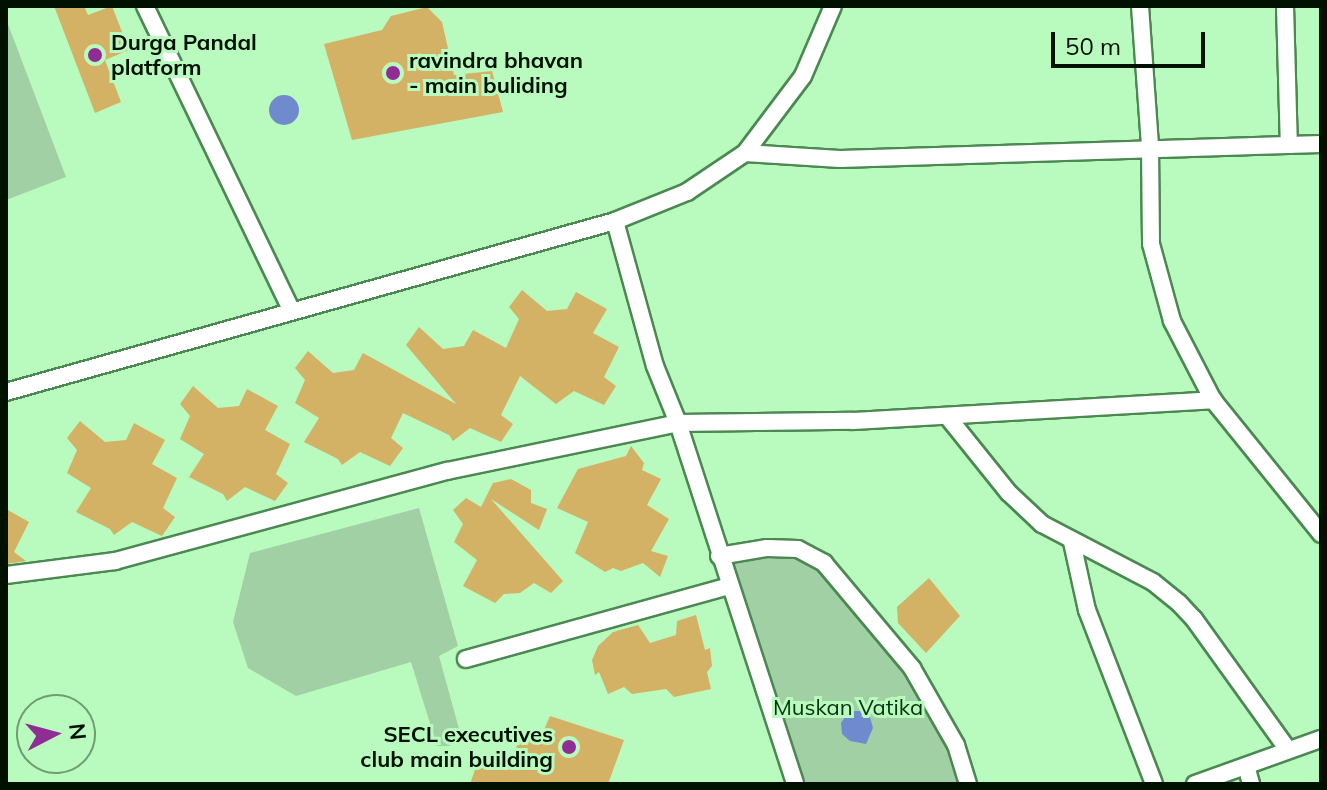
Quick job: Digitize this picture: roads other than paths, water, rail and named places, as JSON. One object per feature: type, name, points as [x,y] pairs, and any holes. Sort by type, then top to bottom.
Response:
[{"type":"street","points":[[145,6],[291,309]]},
{"type":"street","points":[[6,392],[291,309],[615,221],[687,192],[745,153],[803,76],[833,6]]},
{"type":"street","points":[[1140,6],[1150,147],[1151,244],[1172,321],[1213,400],[1321,534]]},
{"type":"street","points":[[1285,6],[1289,145]]},
{"type":"street","points":[[745,153],[840,159],[1321,144]]},
{"type":"street","points":[[615,221],[655,366],[678,423],[795,784]]},
{"type":"street","points":[[7,576],[115,561],[447,471],[678,423],[947,416],[1213,400]]},
{"type":"street","points":[[947,416],[1009,493],[1042,524],[1153,582],[1179,603],[1194,619],[1288,750]]},
{"type":"street","points":[[1072,542],[1087,610],[1154,784]]},
{"type":"street","points":[[719,556],[767,548],[798,549],[824,563],[912,668],[956,745],[968,784]]},
{"type":"street","points":[[466,659],[730,586]]},
{"type":"street","points":[[1195,784],[1321,739]]},
{"type":"street","points":[[1246,766],[1251,784]]},
{"type":"water","points":[[284,95],[295,99],[299,110],[295,121],[284,125],[273,121],[269,110],[273,99]]},
{"type":"water","points":[[849,711],[862,711],[870,717],[873,728],[866,744],[850,741],[842,734],[841,723]]},
{"type":"place","name":"Durga Pandal platform","points":[[95,55]]},
{"type":"place","name":"ravindra bhavan - main buliding","points":[[393,73]]},
{"type":"place","name":"SECL executives club main building","points":[[569,747]]},
{"type":"park label","name":"Muskan Vatika","points":[[848,708]]}]
